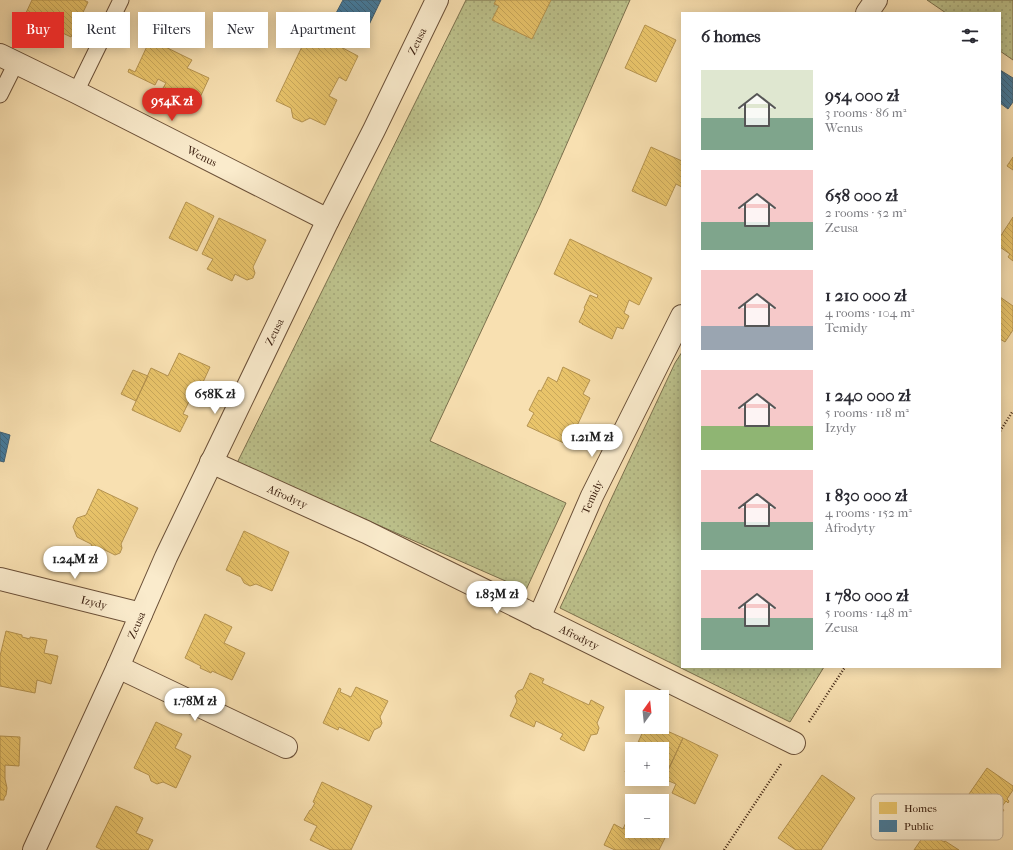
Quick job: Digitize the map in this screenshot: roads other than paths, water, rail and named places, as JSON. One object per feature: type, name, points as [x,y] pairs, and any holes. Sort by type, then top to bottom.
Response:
[{"type":"street","name":"Zeusa","points":[[34,850],[118,667],[166,557],[328,220],[374,130],[436,0]]},
{"type":"street","points":[[868,12],[876,0]]},
{"type":"street","name":"Wenus","points":[[8,59],[328,220]]},
{"type":"street","name":"Temidy","points":[[539,618],[592,496],[681,318]]},
{"type":"street","name":"Afrodyty","points":[[211,462],[366,532],[794,743]]},
{"type":"street","name":"Izydy","points":[[0,579],[141,614]]},
{"type":"street","points":[[118,667],[286,747]]},
{"type":"lane","points":[[76,92],[121,0]]},
{"type":"lane","name":"Wenus","points":[[0,95],[8,59]]}]
